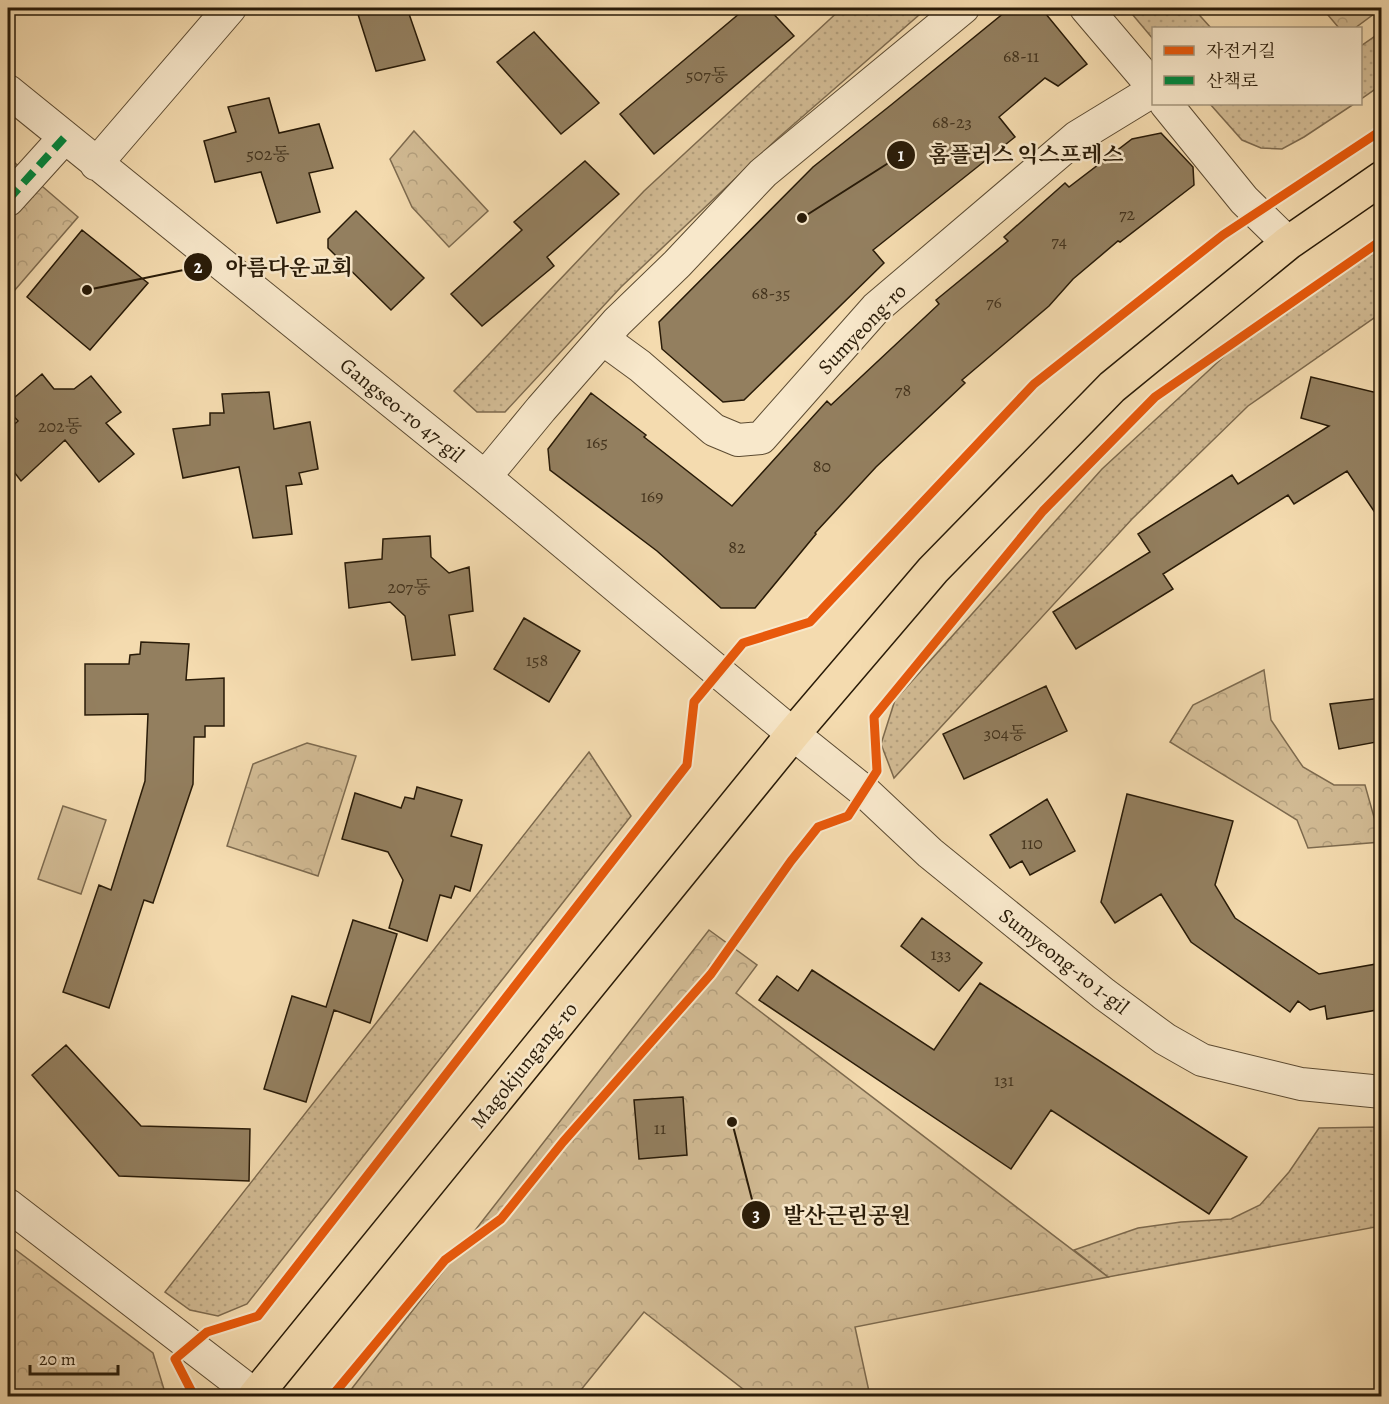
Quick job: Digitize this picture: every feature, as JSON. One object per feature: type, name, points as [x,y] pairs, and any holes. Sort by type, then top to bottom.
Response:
[{"type":"main road","points":[[793,734],[933,570],[1112,387],[1288,243],[1382,178]]},
{"type":"main road","name":"Magokjungang-ro","points":[[256,1396],[793,734]]},
{"type":"street","points":[[96,164],[230,8]]},
{"type":"street","points":[[485,477],[617,322],[677,264],[763,173],[963,8]]},
{"type":"street","name":"Sumyeong-ro","points":[[1086,8],[1152,87]]},
{"type":"street","name":"Sumyeong-ro","points":[[603,339],[640,366],[714,430],[738,440],[761,438],[876,308],[1077,136],[1152,90]]},
{"type":"street","name":"Gangseo-ro 47-gil","points":[[8,91],[485,477],[793,734]]},
{"type":"street","points":[[1167,105],[1244,200],[1288,243]]},
{"type":"street","points":[[8,201],[64,138]]},
{"type":"street","name":"Sumyeong-ro 1-gil","points":[[793,734],[864,792],[948,868],[1104,994],[1165,1039],[1202,1060],[1300,1084],[1382,1092]]},
{"type":"street","points":[[8,1205],[256,1396]]},
{"type":"green space","points":[[842,8],[927,8],[778,138],[621,287],[505,412],[477,412],[454,391],[644,191]]},
{"type":"green space","points":[[1127,8],[1193,8],[1210,27],[1152,27],[1152,38]]},
{"type":"green space","points":[[1322,8],[1382,8],[1356,27],[1338,27]]},
{"type":"green space","points":[[1381,32],[1381,85],[1362,98],[1362,45]]},
{"type":"green space","points":[[1211,105],[1352,105],[1282,149],[1261,148],[1242,140]]},
{"type":"green space","points":[[414,131],[488,211],[449,247],[412,207],[390,159]]},
{"type":"green space","points":[[8,157],[78,217],[8,298]]},
{"type":"green space","points":[[1381,243],[1381,313],[1248,406],[1132,519],[894,778],[881,744],[895,700],[1102,469],[1232,349]]},
{"type":"green space","points":[[1264,670],[1271,720],[1303,767],[1334,785],[1365,785],[1381,842],[1308,848],[1297,820],[1170,742],[1193,705]]},
{"type":"green space","points":[[307,743],[356,756],[318,876],[227,846],[253,764]]},
{"type":"green space","points":[[589,752],[631,816],[247,1304],[218,1316],[190,1310],[165,1292]]},
{"type":"green space","points":[[63,806],[106,820],[81,894],[38,879]]},
{"type":"green space","points":[[709,930],[757,965],[736,993],[1108,1277],[855,1327],[870,1396],[752,1396],[644,1312],[576,1396],[346,1396]]},
{"type":"green space","points":[[1381,1127],[1381,1226],[1108,1277],[1074,1250],[1138,1228],[1181,1222],[1231,1219],[1260,1205],[1289,1172],[1319,1128]]},
{"type":"green space","points":[[8,1244],[153,1353],[166,1396],[8,1396]]},
{"type":"building","points":[[356,8],[407,8],[425,60],[376,71]]},
{"type":"building","points":[[746,8],[768,8],[794,36],[654,154],[620,114]]},
{"type":"building","points":[[1010,8],[1041,8],[1087,64],[1058,86],[1045,78],[999,117],[1015,137],[873,250],[884,263],[744,400],[723,402],[662,349],[659,322],[813,167]]},
{"type":"building","points":[[534,32],[599,103],[561,134],[497,62]]},
{"type":"building","points":[[269,98],[279,133],[319,124],[333,168],[309,173],[320,212],[277,223],[261,172],[215,182],[204,141],[236,132],[228,107]]},
{"type":"building","points":[[1161,133],[1193,167],[1194,185],[1120,242],[1118,241],[1073,279],[1049,306],[962,380],[965,383],[876,467],[815,533],[755,608],[721,608],[657,551],[550,470],[548,449],[591,393],[732,506],[827,401],[831,405],[939,304],[936,300],[1008,241],[1004,237],[1065,183],[1069,187],[1132,139]]},
{"type":"building","points":[[585,161],[619,194],[547,257],[554,266],[482,326],[451,294],[522,230],[514,222]]},
{"type":"building","points":[[356,211],[424,278],[391,310],[328,248],[328,239]]},
{"type":"building","points":[[82,230],[148,283],[90,350],[27,297]]},
{"type":"building","points":[[42,374],[54,389],[74,389],[91,376],[121,412],[106,423],[134,454],[99,482],[65,440],[21,481],[8,464],[8,430],[18,421],[8,410],[8,403]]},
{"type":"building","points":[[1311,377],[1382,394],[1382,523],[1347,471],[1294,504],[1288,495],[1163,574],[1173,589],[1076,649],[1053,612],[1150,552],[1138,534],[1232,475],[1238,484],[1329,426],[1301,418]]},
{"type":"building","points":[[269,392],[274,429],[310,422],[318,469],[299,473],[302,484],[286,486],[292,534],[253,538],[239,467],[183,478],[173,429],[210,425],[210,413],[224,413],[222,394]]},
{"type":"building","points":[[430,536],[431,557],[449,573],[469,567],[473,611],[449,615],[455,655],[412,660],[405,616],[390,602],[349,608],[345,563],[382,559],[383,539]]},
{"type":"building","points":[[524,618],[580,651],[549,702],[494,669]]},
{"type":"building","points":[[141,642],[189,644],[186,680],[224,678],[224,726],[205,726],[205,737],[194,737],[193,784],[153,903],[144,900],[109,1008],[63,992],[99,885],[111,890],[145,781],[148,714],[85,715],[85,664],[129,664],[130,655],[140,654]]},
{"type":"building","points":[[1046,686],[1067,731],[964,779],[943,734]]},
{"type":"building","points":[[1382,698],[1382,741],[1339,749],[1330,704]]},
{"type":"building","points":[[417,787],[462,800],[451,836],[482,845],[470,891],[455,886],[451,898],[440,895],[427,941],[389,928],[403,880],[388,852],[342,839],[355,793],[401,808],[405,797],[414,799]]},
{"type":"building","points":[[1127,794],[1233,821],[1215,885],[1235,918],[1319,974],[1382,963],[1382,1009],[1327,1019],[1325,1006],[1310,1010],[1298,1001],[1290,1012],[1191,942],[1161,894],[1115,923],[1101,902]]},
{"type":"building","points":[[1047,799],[1075,851],[1030,875],[1022,861],[1010,868],[990,835]]},
{"type":"building","points":[[922,918],[982,963],[959,991],[901,946]]},
{"type":"building","points":[[353,920],[397,934],[370,1023],[334,1010],[306,1102],[264,1089],[292,996],[326,1007]]},
{"type":"building","points":[[812,970],[934,1050],[980,983],[1247,1157],[1209,1214],[1051,1110],[1011,1169],[759,1000],[777,976],[798,991]]},
{"type":"building","points":[[66,1045],[141,1126],[250,1129],[249,1181],[119,1176],[32,1075]]},
{"type":"building","points":[[683,1097],[687,1155],[639,1159],[634,1100]]},
{"type":"marked path","points":[[8,200],[64,138]]},
{"type":"cycle path","points":[[194,1396],[175,1359],[207,1332],[258,1316],[687,765],[694,702],[743,643],[810,622],[1034,384],[1223,235],[1382,130]]},
{"type":"cycle path","points":[[332,1396],[445,1260],[501,1219],[563,1142],[711,974],[791,861],[818,827],[848,816],[877,771],[874,717],[1043,511],[1155,397],[1382,240]]},
{"type":"place","name":"홈플러스 익스프레스","points":[[802,218]]},
{"type":"place","name":"아름다운교회","points":[[87,290]]},
{"type":"place","name":"발산근린공원","points":[[732,1122]]}]
